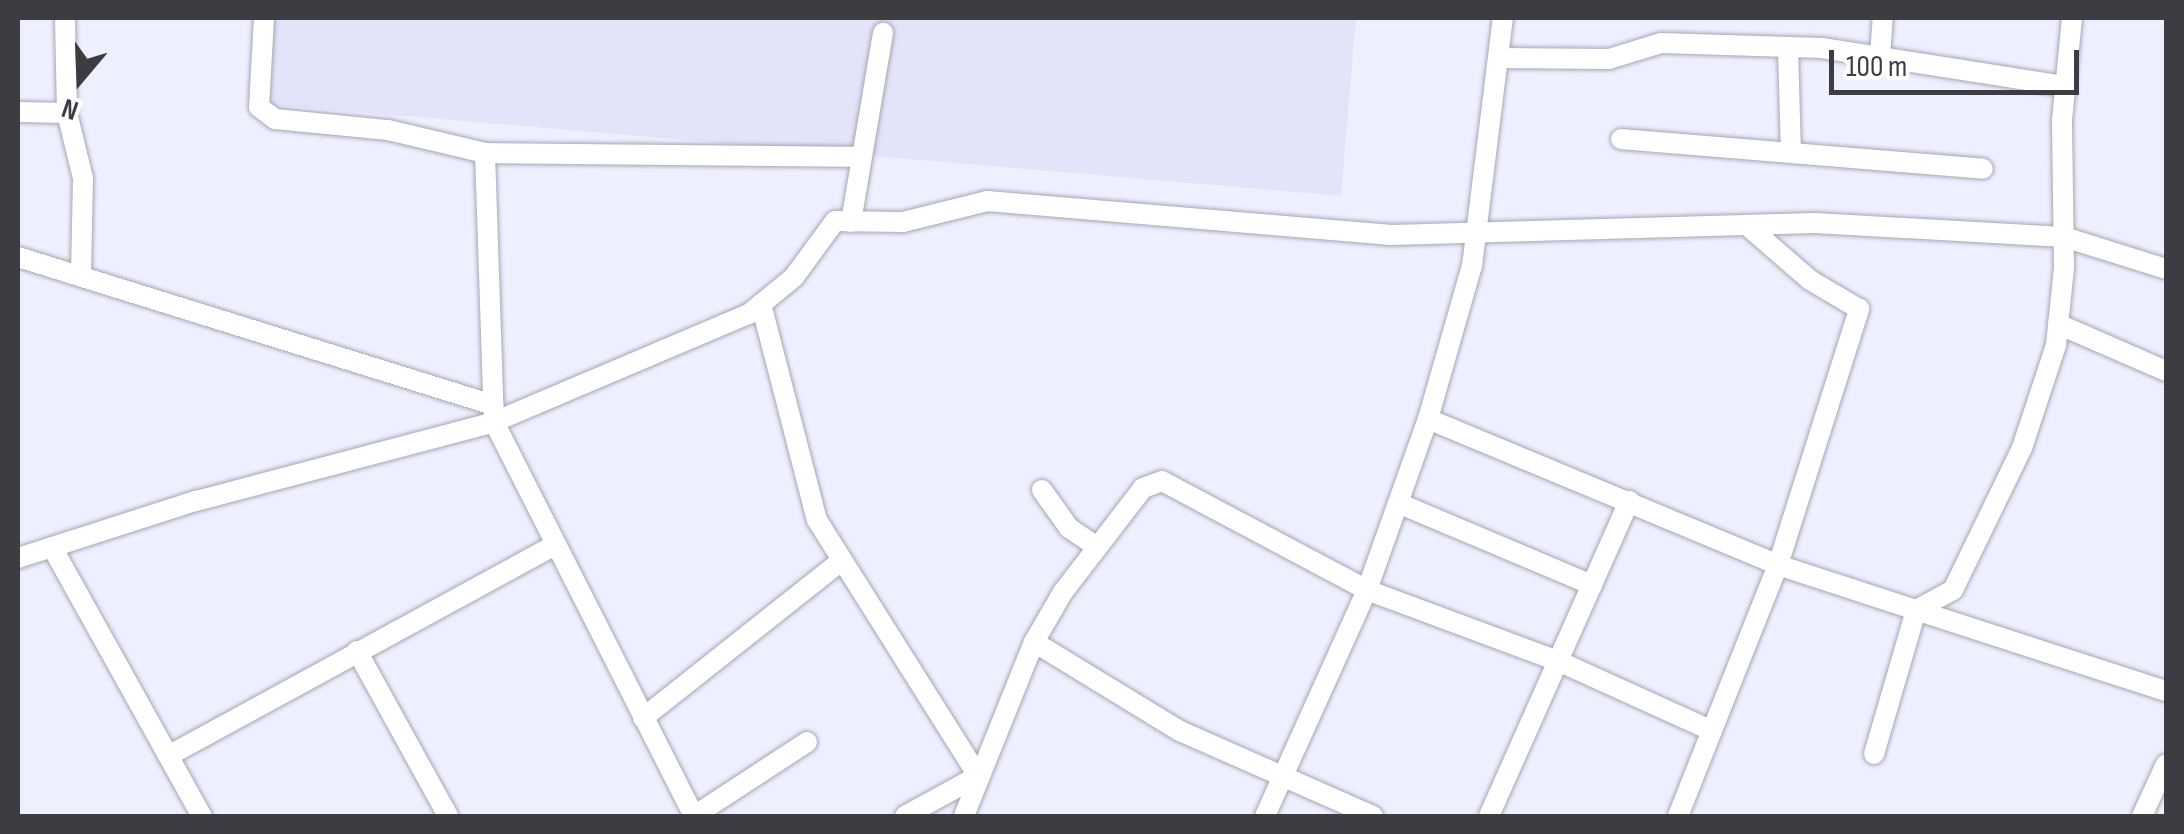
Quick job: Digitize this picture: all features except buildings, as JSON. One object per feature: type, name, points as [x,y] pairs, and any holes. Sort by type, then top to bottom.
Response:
[{"type":"street","points":[[65,18],[68,113],[82,178],[81,274]]},
{"type":"street","points":[[264,18],[259,108],[265,114],[404,132],[485,153],[861,157]]},
{"type":"street","points":[[1265,816],[1368,590],[1428,420],[1477,229],[1501,58],[1502,18]]},
{"type":"street","points":[[1880,57],[1883,18]]},
{"type":"street","points":[[1874,754],[1916,610],[1953,590],[1984,535],[2022,448],[2058,324],[2064,237],[2065,86],[2072,18]]},
{"type":"street","points":[[852,222],[884,34]]},
{"type":"street","points":[[1501,58],[1609,59],[1662,43],[1788,47],[2065,86]]},
{"type":"street","points":[[1788,47],[1791,152]]},
{"type":"street","points":[[18,112],[68,113]]},
{"type":"street","points":[[1621,139],[1983,169]]},
{"type":"street","points":[[485,153],[494,414],[556,546],[694,816],[807,742]]},
{"type":"street","points":[[18,558],[196,501],[494,414],[761,304],[794,277],[835,222],[903,222],[987,201],[1389,235],[1477,229],[1750,228],[1815,223],[2064,237],[2166,269]]},
{"type":"street","points":[[1678,816],[1778,564],[1859,309],[1810,280],[1750,228]]},
{"type":"street","points":[[18,257],[81,274],[494,414]]},
{"type":"street","points":[[761,304],[816,520],[978,776]]},
{"type":"street","points":[[2058,324],[2166,371]]},
{"type":"street","points":[[1428,420],[1778,564],[2166,692]]},
{"type":"street","points":[[964,816],[1034,642],[1143,488],[1162,482],[1368,590],[1558,661],[1712,731]]},
{"type":"street","points":[[1042,490],[1068,528],[1097,548]]},
{"type":"street","points":[[1490,816],[1629,501]]},
{"type":"street","points":[[1398,502],[1592,585]]},
{"type":"street","points":[[168,756],[556,546]]},
{"type":"street","points":[[52,547],[202,816]]},
{"type":"street","points":[[643,718],[841,561]]},
{"type":"street","points":[[1034,642],[1180,731],[1373,816]]},
{"type":"street","points":[[357,651],[448,816]]},
{"type":"street","points":[[2142,816],[2166,764]]},
{"type":"street","points":[[905,816],[978,776]]},
{"type":"shaded area","points":[[275,18],[1356,18],[1341,196],[264,104]]}]
